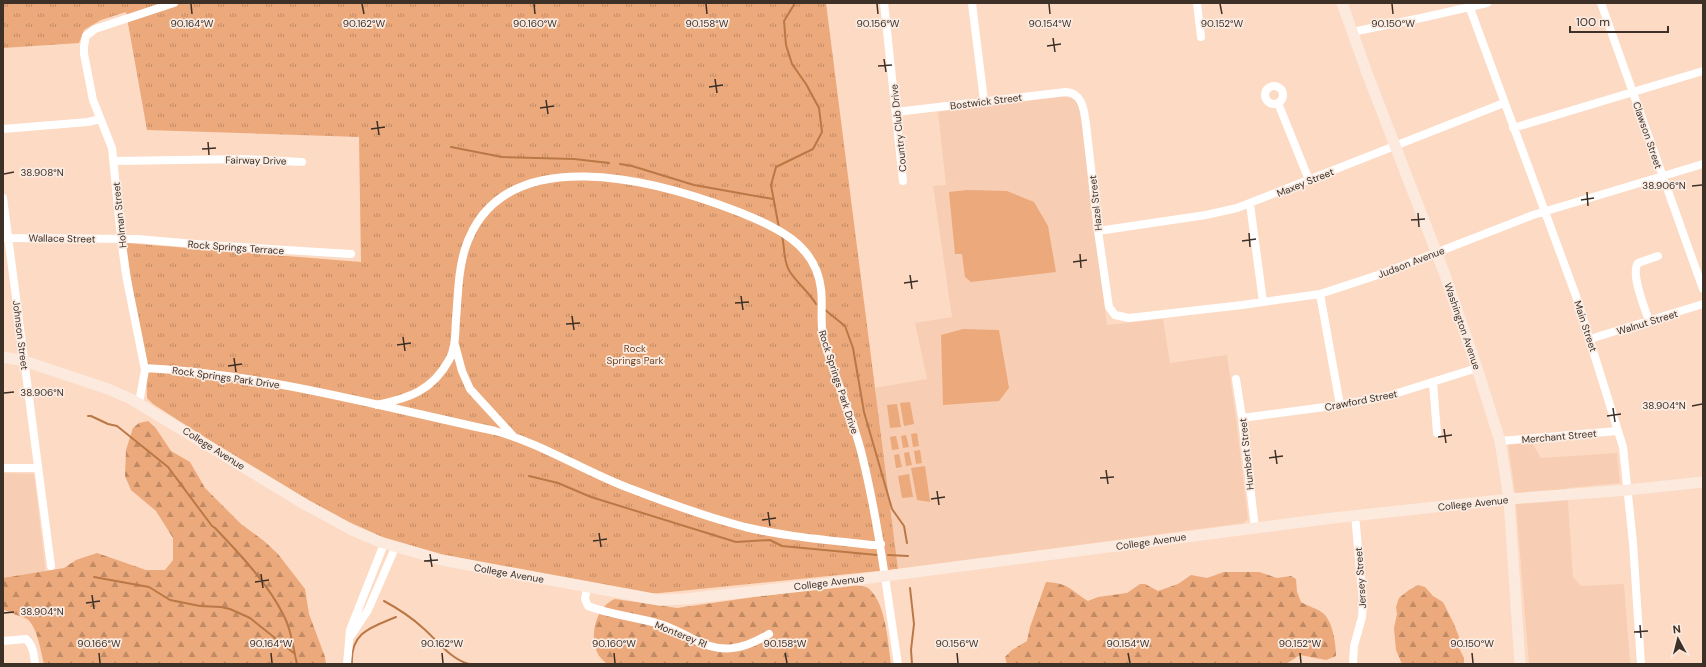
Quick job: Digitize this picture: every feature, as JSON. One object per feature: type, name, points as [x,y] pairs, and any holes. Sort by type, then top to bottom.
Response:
[{"type":"main road","name":"Washington Avenue","points":[[1342,3],[1436,252],[1477,368],[1500,441],[1506,470],[1509,499],[1520,664]]},
{"type":"main road","name":"College Avenue","points":[[3,356],[24,361],[108,389],[139,403],[300,502],[352,530],[390,546],[450,562],[652,599],[666,600],[885,576],[1355,515],[1509,499],[1628,490],[1703,482]]},
{"type":"street","name":"Holman Street","points":[[139,403],[145,377],[145,368],[133,312],[121,238],[114,161],[109,138],[93,100],[84,54],[84,40],[90,32],[107,24],[174,3]]},
{"type":"street","name":"Country Club Drive","points":[[884,3],[903,181]]},
{"type":"street","points":[[972,3],[984,101]]},
{"type":"street","points":[[1197,3],[1201,37]]},
{"type":"street","points":[[1352,32],[1421,18],[1468,5],[1487,3]]},
{"type":"street","name":"Clawson Street","points":[[1601,3],[1703,289]]},
{"type":"street","name":"Main Street","points":[[1468,5],[1545,211],[1590,339],[1624,451],[1641,664]]},
{"type":"street","points":[[1513,128],[1703,71]]},
{"type":"street","name":"Bostwick Street","points":[[896,112],[1066,92],[1075,94]]},
{"type":"street","name":"Hazel Street","points":[[1075,94],[1080,99],[1084,107],[1106,297],[1108,307],[1112,313]]},
{"type":"street","points":[[1278,103],[1309,180]]},
{"type":"street","name":"Maxey Street","points":[[1098,231],[1206,215],[1227,211],[1250,204],[1395,145],[1504,103]]},
{"type":"street","points":[[3,128],[88,122],[100,119]]},
{"type":"street","name":"Fairway Drive","points":[[114,161],[243,159],[302,162]]},
{"type":"street","name":"Judson Avenue","points":[[1112,313],[1123,318],[1146,317],[1320,294],[1376,275],[1545,211],[1703,164]]},
{"type":"street","name":"Rock Springs Park Drive","points":[[377,405],[413,396],[426,387],[449,360],[454,344],[462,264],[470,234],[486,210],[508,193],[520,187],[563,176],[613,179],[668,190],[698,198],[769,224],[785,233],[799,245],[811,258],[818,273],[821,293],[821,324],[823,337],[853,423],[862,454],[880,544],[898,664]]},
{"type":"street","name":"Johnson Street","points":[[3,198],[6,238],[51,566]]},
{"type":"street","points":[[1250,204],[1263,302]]},
{"type":"street","name":"Wallace Street","points":[[6,238],[121,238]]},
{"type":"street","name":"Rock Springs Terrace","points":[[121,238],[351,254]]},
{"type":"street","points":[[1649,321],[1636,280],[1636,268],[1638,263],[1658,256]]},
{"type":"street","points":[[1320,294],[1340,404]]},
{"type":"street","name":"Walnut Street","points":[[1590,339],[1702,307]]},
{"type":"street","name":"Rock Springs Park Drive","points":[[454,344],[470,389],[476,398],[514,437]]},
{"type":"street","name":"Rock Springs Park Drive","points":[[145,368],[233,376],[377,405],[514,437],[620,484],[716,519],[746,527],[799,537],[872,545],[880,544]]},
{"type":"street","name":"Crawford Street","points":[[1242,418],[1388,396],[1477,368]]},
{"type":"street","name":"Humbert Street","points":[[1236,379],[1242,418],[1254,528]]},
{"type":"street","points":[[1432,383],[1437,434]]},
{"type":"street","name":"Merchant Street","points":[[1500,441],[1617,431]]},
{"type":"street","points":[[3,468],[38,468]]},
{"type":"street","name":"Jersey Street","points":[[1353,664],[1354,646],[1362,617],[1363,602],[1355,515]]},
{"type":"street","points":[[347,664],[346,653],[353,621],[390,546]]},
{"type":"street","name":"Monterey Rl","points":[[587,587],[585,599],[588,606],[666,626],[692,639],[715,648],[738,648],[752,644],[769,634]]},
{"type":"street","points":[[3,641],[21,639],[29,641],[33,649],[35,664]]},
{"type":"shaded area","points":[[1059,96],[1072,98],[1077,102],[1080,109],[1107,325],[1163,319],[1170,363],[1227,355],[1248,519],[1243,523],[898,569],[875,388],[927,379],[915,323],[952,317],[933,186],[946,185],[938,112]]},
{"type":"shaded area","points":[[1532,443],[1541,458],[1617,453],[1620,483],[1567,488],[1573,577],[1581,586],[1624,584],[1630,664],[1529,664],[1515,492],[1508,445]]},
{"type":"shaded area","points":[[3,473],[34,474],[46,575],[3,581]]},
{"type":"green space","name":"Rock Springs Park","points":[[3,3],[826,3],[898,569],[650,594],[427,552],[389,540],[347,521],[271,480],[153,404],[147,398],[146,360],[134,300],[126,243],[361,262],[359,137],[147,130],[126,12],[101,20],[84,30],[79,43],[3,48]]},
{"type":"green space","points":[[967,190],[1007,191],[1034,202],[1048,226],[1056,272],[971,282],[965,277],[962,254],[955,254],[949,192]]},
{"type":"green space","points":[[963,329],[999,330],[1009,388],[999,401],[943,405],[941,335]]},
{"type":"green space","points":[[910,402],[914,424],[904,426],[900,403]]},
{"type":"green space","points":[[897,404],[901,427],[890,428],[887,405]]},
{"type":"green space","points":[[148,421],[155,427],[171,451],[190,462],[205,488],[241,524],[264,541],[278,554],[305,589],[309,614],[325,657],[326,664],[44,664],[38,640],[30,622],[27,619],[3,609],[3,578],[64,568],[76,560],[97,553],[146,570],[165,570],[173,560],[173,538],[156,511],[131,490],[125,476],[126,450],[133,428],[139,423]]},
{"type":"green space","points":[[917,433],[919,446],[913,447],[911,434]]},
{"type":"green space","points":[[906,435],[909,447],[903,448],[901,436]]},
{"type":"green space","points":[[896,436],[899,449],[892,450],[890,437]]},
{"type":"green space","points":[[920,450],[922,463],[916,464],[914,451]]},
{"type":"green space","points":[[909,452],[912,465],[906,466],[904,453]]},
{"type":"green space","points":[[899,454],[902,467],[896,468],[894,455]]},
{"type":"green space","points":[[925,466],[930,502],[917,500],[911,468]]},
{"type":"green space","points":[[909,474],[913,497],[902,498],[898,476]]},
{"type":"green space","points":[[1224,572],[1259,572],[1277,578],[1291,576],[1296,579],[1297,592],[1301,602],[1322,612],[1330,623],[1335,640],[1336,656],[1326,660],[1300,655],[1286,664],[1007,664],[1005,657],[1012,650],[1027,641],[1030,627],[1046,582],[1065,586],[1088,601],[1098,597],[1127,593],[1140,584],[1145,584],[1158,591],[1178,584],[1191,575],[1207,578]]},
{"type":"green space","points":[[853,585],[868,588],[874,594],[879,603],[885,623],[891,664],[607,664],[597,652],[595,645],[594,629],[599,614],[603,608],[615,599],[677,608]]},
{"type":"green space","points":[[1418,585],[1425,587],[1433,596],[1443,602],[1459,637],[1459,648],[1464,658],[1464,664],[1402,664],[1396,650],[1394,628],[1397,614],[1396,607],[1399,598]]},
{"type":"waterway","points":[[779,228],[771,185],[776,167],[813,149],[822,132],[819,108],[806,84],[792,64],[786,45],[784,21],[795,3]]},
{"type":"waterway","points":[[451,147],[502,157],[574,159],[609,163]]},
{"type":"waterway","points":[[620,164],[632,166],[694,185],[773,199]]},
{"type":"waterway","points":[[782,236],[785,259],[788,268],[816,304]]},
{"type":"waterway","points":[[824,309],[845,326],[853,348],[864,412],[892,509],[904,526],[907,543]]},
{"type":"waterway","points":[[88,416],[117,426],[168,467],[212,526],[262,581],[278,604],[291,634],[297,664]]},
{"type":"waterway","points":[[529,476],[558,483],[591,497],[736,542],[770,540],[782,546],[877,555]]},
{"type":"waterway","points":[[888,555],[908,556]]},
{"type":"waterway","points":[[94,577],[149,587],[170,600],[200,606],[230,609],[250,618],[295,654]]},
{"type":"waterway","points":[[910,588],[914,624],[911,650],[912,664]]},
{"type":"waterway","points":[[384,601],[414,620],[450,654],[462,662],[469,664]]},
{"type":"waterway","points":[[352,664],[352,653],[355,645],[364,632],[396,617]]}]
